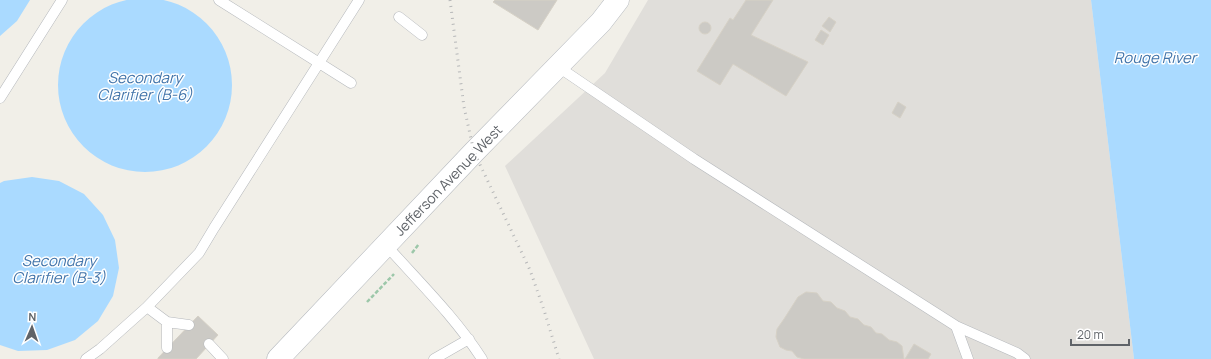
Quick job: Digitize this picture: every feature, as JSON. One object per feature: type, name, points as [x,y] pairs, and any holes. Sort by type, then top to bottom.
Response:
[{"type":"main road","name":"Jefferson Avenue West","points":[[278,359],[600,22],[618,0]]},
{"type":"lane","points":[[0,98],[62,0]]},
{"type":"lane","points":[[219,0],[351,83]]},
{"type":"lane","points":[[86,359],[100,349],[147,306],[199,253],[359,0]]},
{"type":"lane","points":[[399,16],[422,35]]},
{"type":"lane","points":[[557,66],[694,159],[956,326],[1017,353],[1025,359]]},
{"type":"lane","points":[[386,245],[469,339],[482,359]]},
{"type":"lane","points":[[147,306],[167,322],[189,325]]},
{"type":"lane","points":[[167,322],[167,348]]},
{"type":"lane","points":[[956,326],[968,359]]},
{"type":"lane","points":[[434,359],[469,339]]},
{"type":"lane","points":[[209,344],[223,359]]},
{"type":"shaded area","points":[[648,0],[1091,0],[1134,359],[594,359],[505,166],[605,73]]},
{"type":"water","name":"Secondary Clarifier (B-6)","points":[[145,-2],[162,0],[178,5],[200,18],[212,30],[221,44],[228,60],[232,85],[230,102],[225,118],[212,140],[200,152],[186,161],[170,168],[145,172],[128,170],[112,165],[90,152],[78,140],[69,126],[62,110],[58,85],[60,68],[65,52],[78,30],[90,18],[104,9],[120,2]]},
{"type":"water","points":[[0,0],[30,0],[17,21],[0,36]]},
{"type":"water","name":"Rouge River","points":[[1091,0],[1211,0],[1211,359],[1134,359]]},
{"type":"water","name":"Secondary Clarifier (B-3)","points":[[32,177],[59,181],[84,194],[103,215],[115,240],[119,268],[113,296],[98,321],[75,340],[47,350],[18,351],[0,345],[0,183],[4,181]]},
{"type":"building","points":[[495,0],[557,0],[538,30],[493,2]]},
{"type":"building","points":[[746,0],[773,0],[751,35],[808,62],[786,96],[733,64],[720,85],[697,71],[730,18],[733,20]]},
{"type":"building","points":[[829,17],[836,22],[830,32],[822,26]]},
{"type":"building","points":[[703,22],[707,22],[711,28],[707,34],[703,34],[699,30],[699,26]]},
{"type":"building","points":[[821,30],[829,35],[823,45],[815,40]]},
{"type":"building","points":[[898,102],[906,107],[900,118],[892,113]]},
{"type":"building","points":[[806,292],[817,293],[823,301],[831,302],[837,308],[845,311],[850,317],[858,319],[864,325],[871,327],[876,333],[882,334],[889,340],[897,342],[902,346],[904,359],[804,359],[797,357],[792,351],[780,347],[776,337],[777,329],[798,297]]},
{"type":"building","points":[[198,316],[218,335],[196,359],[158,359],[158,358]]},
{"type":"building","points":[[914,344],[931,354],[928,359],[905,359]]},
{"type":"railway","points":[[450,0],[464,107],[474,152],[530,270],[559,359]]}]
